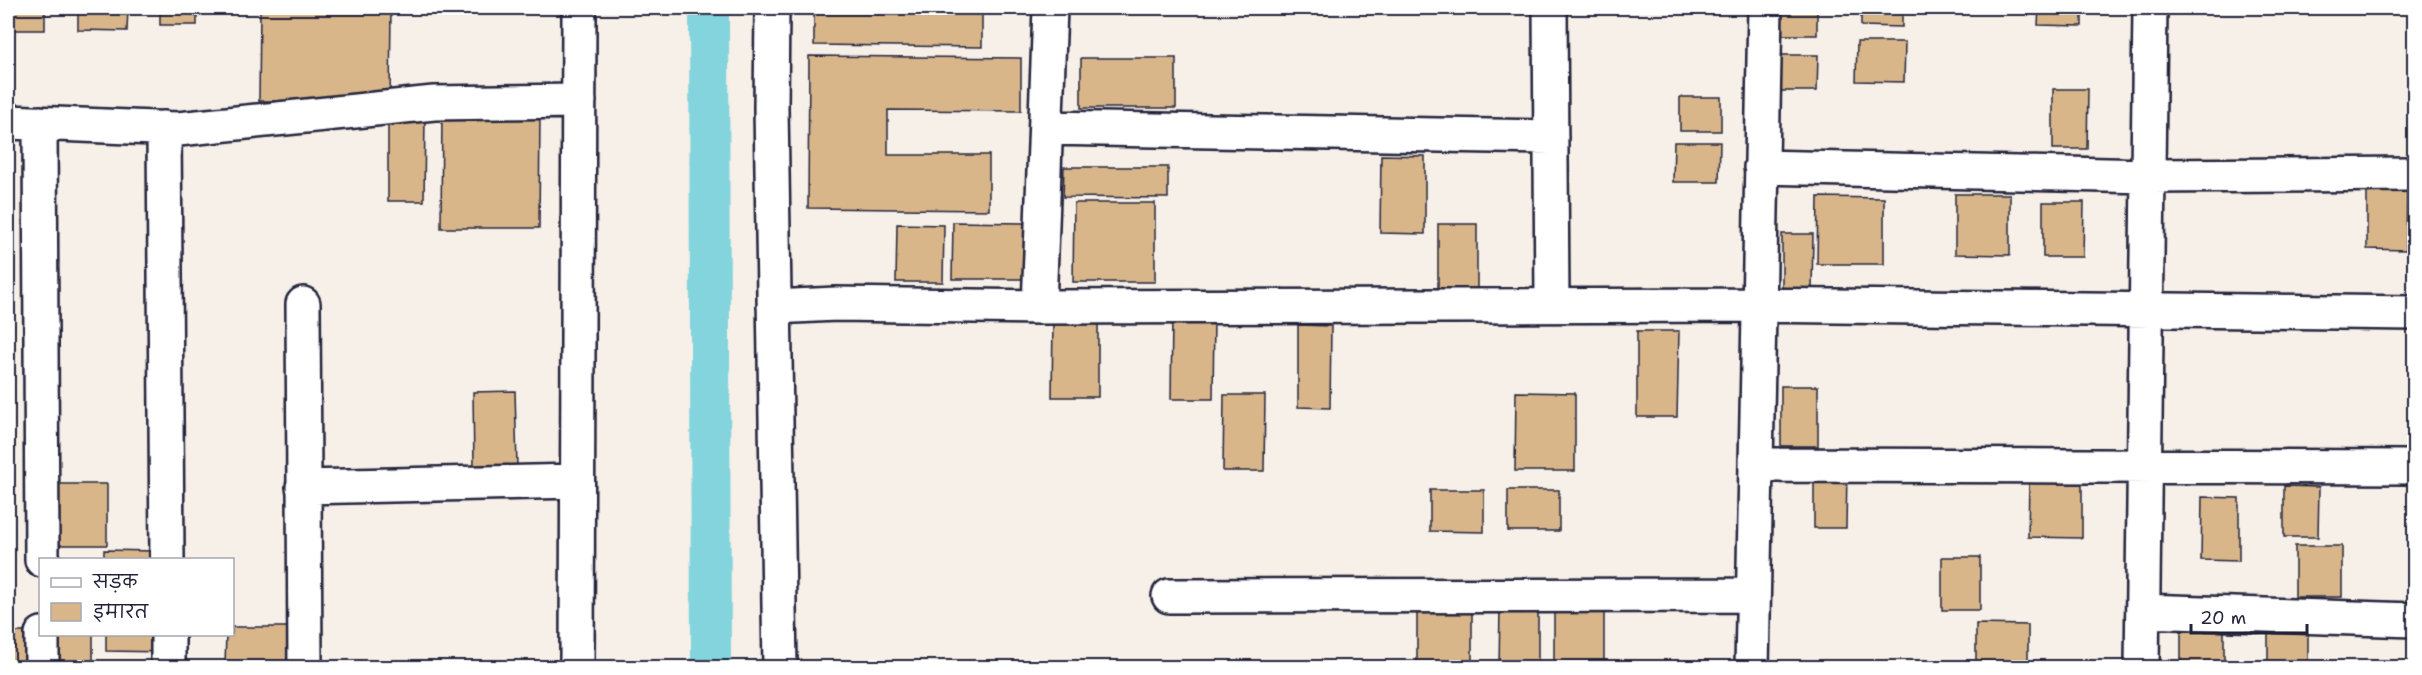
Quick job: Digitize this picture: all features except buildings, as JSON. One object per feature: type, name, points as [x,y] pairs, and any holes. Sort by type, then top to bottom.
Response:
[{"type":"street","points":[[577,668],[579,8]]},
{"type":"street","points":[[772,8],[780,668]]},
{"type":"street","points":[[1039,307],[1050,8]]},
{"type":"street","points":[[1550,8],[1552,306]]},
{"type":"street","points":[[1752,668],[1765,8]]},
{"type":"street","points":[[2142,668],[2150,8]]},
{"type":"street","points":[[8,122],[178,129],[434,103],[579,101]]},
{"type":"street","points":[[40,123],[42,558]]},
{"type":"street","points":[[164,128],[167,558]]},
{"type":"street","points":[[1046,128],[1551,136]]},
{"type":"street","points":[[1761,167],[2149,176],[2415,174]]},
{"type":"street","points":[[303,304],[304,668]]},
{"type":"street","points":[[774,307],[836,304],[1039,307],[1759,305],[2415,313]]},
{"type":"street","points":[[1756,465],[2415,466]]},
{"type":"street","points":[[303,487],[577,482]]},
{"type":"street","points":[[1170,597],[1753,595]]},
{"type":"street","points":[[2143,611],[2415,620]]},
{"type":"street","points":[[42,636],[42,668]]},
{"type":"street","points":[[168,636],[168,668]]},
{"type":"waterway","points":[[709,8],[711,668]]}]
